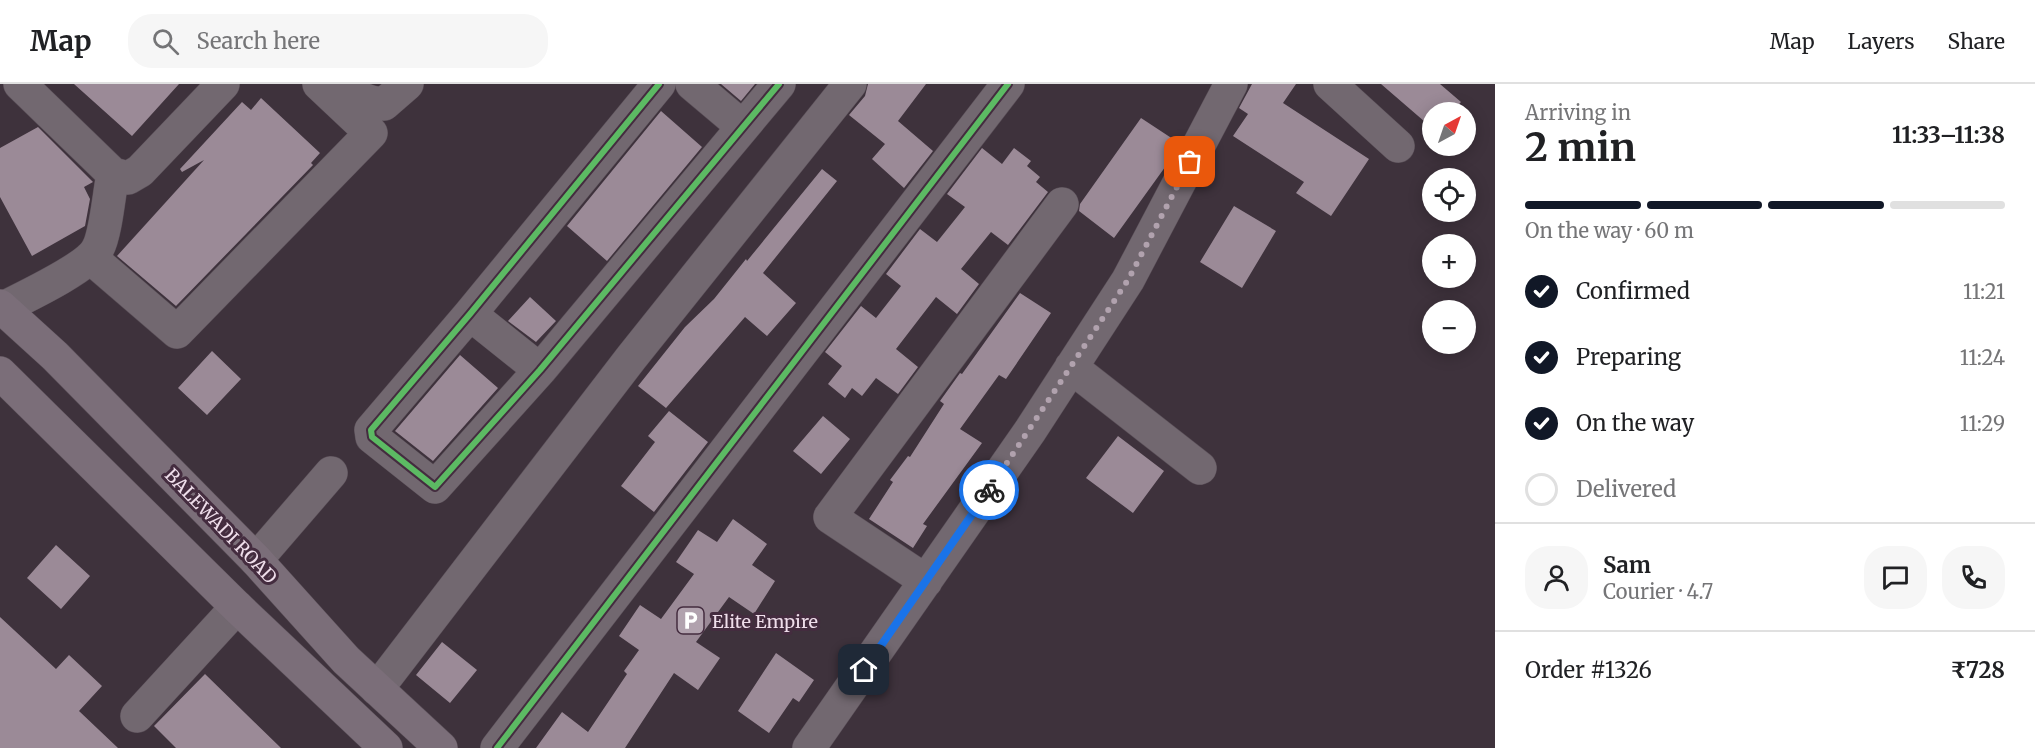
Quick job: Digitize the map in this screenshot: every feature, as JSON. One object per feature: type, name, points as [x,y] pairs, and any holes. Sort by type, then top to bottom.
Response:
[{"type":"main road","name":"BALEWADI ROAD","points":[[1,307],[55,356],[262,567],[346,660],[441,748]]},
{"type":"main road","points":[[0,373],[237,607],[386,748]]},
{"type":"main road","points":[[237,607],[262,567]]},
{"type":"street","points":[[20,84],[113,174],[128,178],[141,171],[223,84]]},
{"type":"street","points":[[91,258],[177,332],[371,133],[319,84]]},
{"type":"street","points":[[342,84],[358,98],[370,104],[384,104],[407,84]]},
{"type":"street","points":[[659,84],[470,314],[371,430],[372,437],[426,480],[438,486],[540,370],[779,84]]},
{"type":"street","points":[[692,84],[743,127]]},
{"type":"street","points":[[377,689],[631,358],[850,84]]},
{"type":"street","points":[[497,748],[1008,84]]},
{"type":"street","points":[[809,748],[1071,368],[1128,280],[1231,84]]},
{"type":"street","points":[[1330,84],[1398,146]]},
{"type":"street","points":[[1,307],[37,291],[91,258],[98,248],[113,174]]},
{"type":"street","points":[[926,580],[830,517],[1062,204]]},
{"type":"street","points":[[470,314],[540,370]]},
{"type":"street","points":[[1071,368],[1200,468]]},
{"type":"street","points":[[262,567],[331,473]]},
{"type":"street","points":[[137,716],[237,607]]},
{"type":"building","points":[[74,84],[179,84],[132,136]]},
{"type":"building","points":[[721,84],[755,84],[741,101]]},
{"type":"building","points":[[868,84],[926,84],[898,121],[933,151],[904,188],[872,159],[885,144],[849,115],[865,96]]},
{"type":"building","points":[[1252,84],[1296,84],[1283,103],[1369,159],[1331,216],[1296,193],[1304,182],[1233,136],[1248,114],[1239,108]]},
{"type":"building","points":[[1381,84],[1440,84],[1461,102],[1422,102],[1422,119]]},
{"type":"building","points":[[261,98],[320,153],[311,163],[313,165],[176,306],[117,256],[204,160],[182,172],[180,169],[242,102],[251,110]]},
{"type":"building","points":[[661,111],[702,147],[607,261],[567,226]]},
{"type":"building","points":[[1141,118],[1179,143],[1168,163],[1114,238],[1079,211],[1080,204]]},
{"type":"building","points":[[38,127],[93,182],[84,187],[90,199],[85,226],[32,256],[0,197],[0,148]]},
{"type":"building","points":[[982,148],[1002,164],[1014,148],[1031,161],[1027,166],[1040,177],[1036,182],[1048,192],[1008,245],[991,232],[961,269],[979,284],[957,314],[936,297],[896,349],[918,367],[898,394],[876,378],[862,396],[852,388],[845,398],[828,384],[842,366],[825,352],[861,306],[876,318],[901,286],[886,274],[920,229],[937,242],[965,207],[947,194]]},
{"type":"building","points":[[822,169],[837,181],[763,273],[796,303],[767,336],[745,317],[666,408],[638,386],[685,327],[714,299],[746,259],[747,261]]},
{"type":"building","points":[[1234,206],[1276,231],[1242,288],[1200,262]]},
{"type":"building","points":[[1020,293],[1051,313],[1006,379],[999,375],[960,429],[982,443],[923,524],[927,526],[913,548],[869,519],[893,482],[890,480],[908,456],[910,457],[944,404],[940,401]]},
{"type":"building","points":[[530,297],[556,321],[536,342],[508,321]]},
{"type":"building","points":[[212,351],[241,379],[207,415],[178,388]]},
{"type":"building","points":[[460,355],[498,388],[433,461],[395,431]]},
{"type":"building","points":[[669,411],[708,442],[654,512],[621,486],[655,442],[648,436]]},
{"type":"building","points":[[823,416],[850,439],[821,474],[793,451]]},
{"type":"building","points":[[1118,436],[1164,471],[1133,513],[1086,478]]},
{"type":"building","points":[[733,519],[767,544],[752,565],[775,581],[754,614],[729,597],[696,642],[720,658],[698,690],[674,673],[625,748],[536,748],[562,712],[588,732],[627,674],[624,671],[639,650],[619,636],[640,605],[661,619],[694,574],[676,562],[698,530],[717,542]]},
{"type":"building","points":[[56,545],[90,576],[61,609],[27,578]]},
{"type":"building","points":[[0,617],[56,669],[69,655],[102,686],[79,711],[118,748],[0,748]]},
{"type":"building","points":[[442,642],[477,670],[450,703],[416,675]]},
{"type":"building","points":[[776,653],[814,680],[799,702],[793,698],[769,733],[738,711]]},
{"type":"building","points":[[205,674],[281,748],[176,748],[154,726]]},
{"type":"cycle path","points":[[659,84],[470,314],[371,430],[372,437],[435,487],[540,370],[779,84]]},
{"type":"cycle path","points":[[497,748],[1008,84]]},
{"type":"way so far","points":[[989,490],[1128,280],[1190,162]]},
{"type":"place","name":"Elite Empire","points":[[691,621]]},
{"type":"route","points":[[864,670],[989,490]]}]
